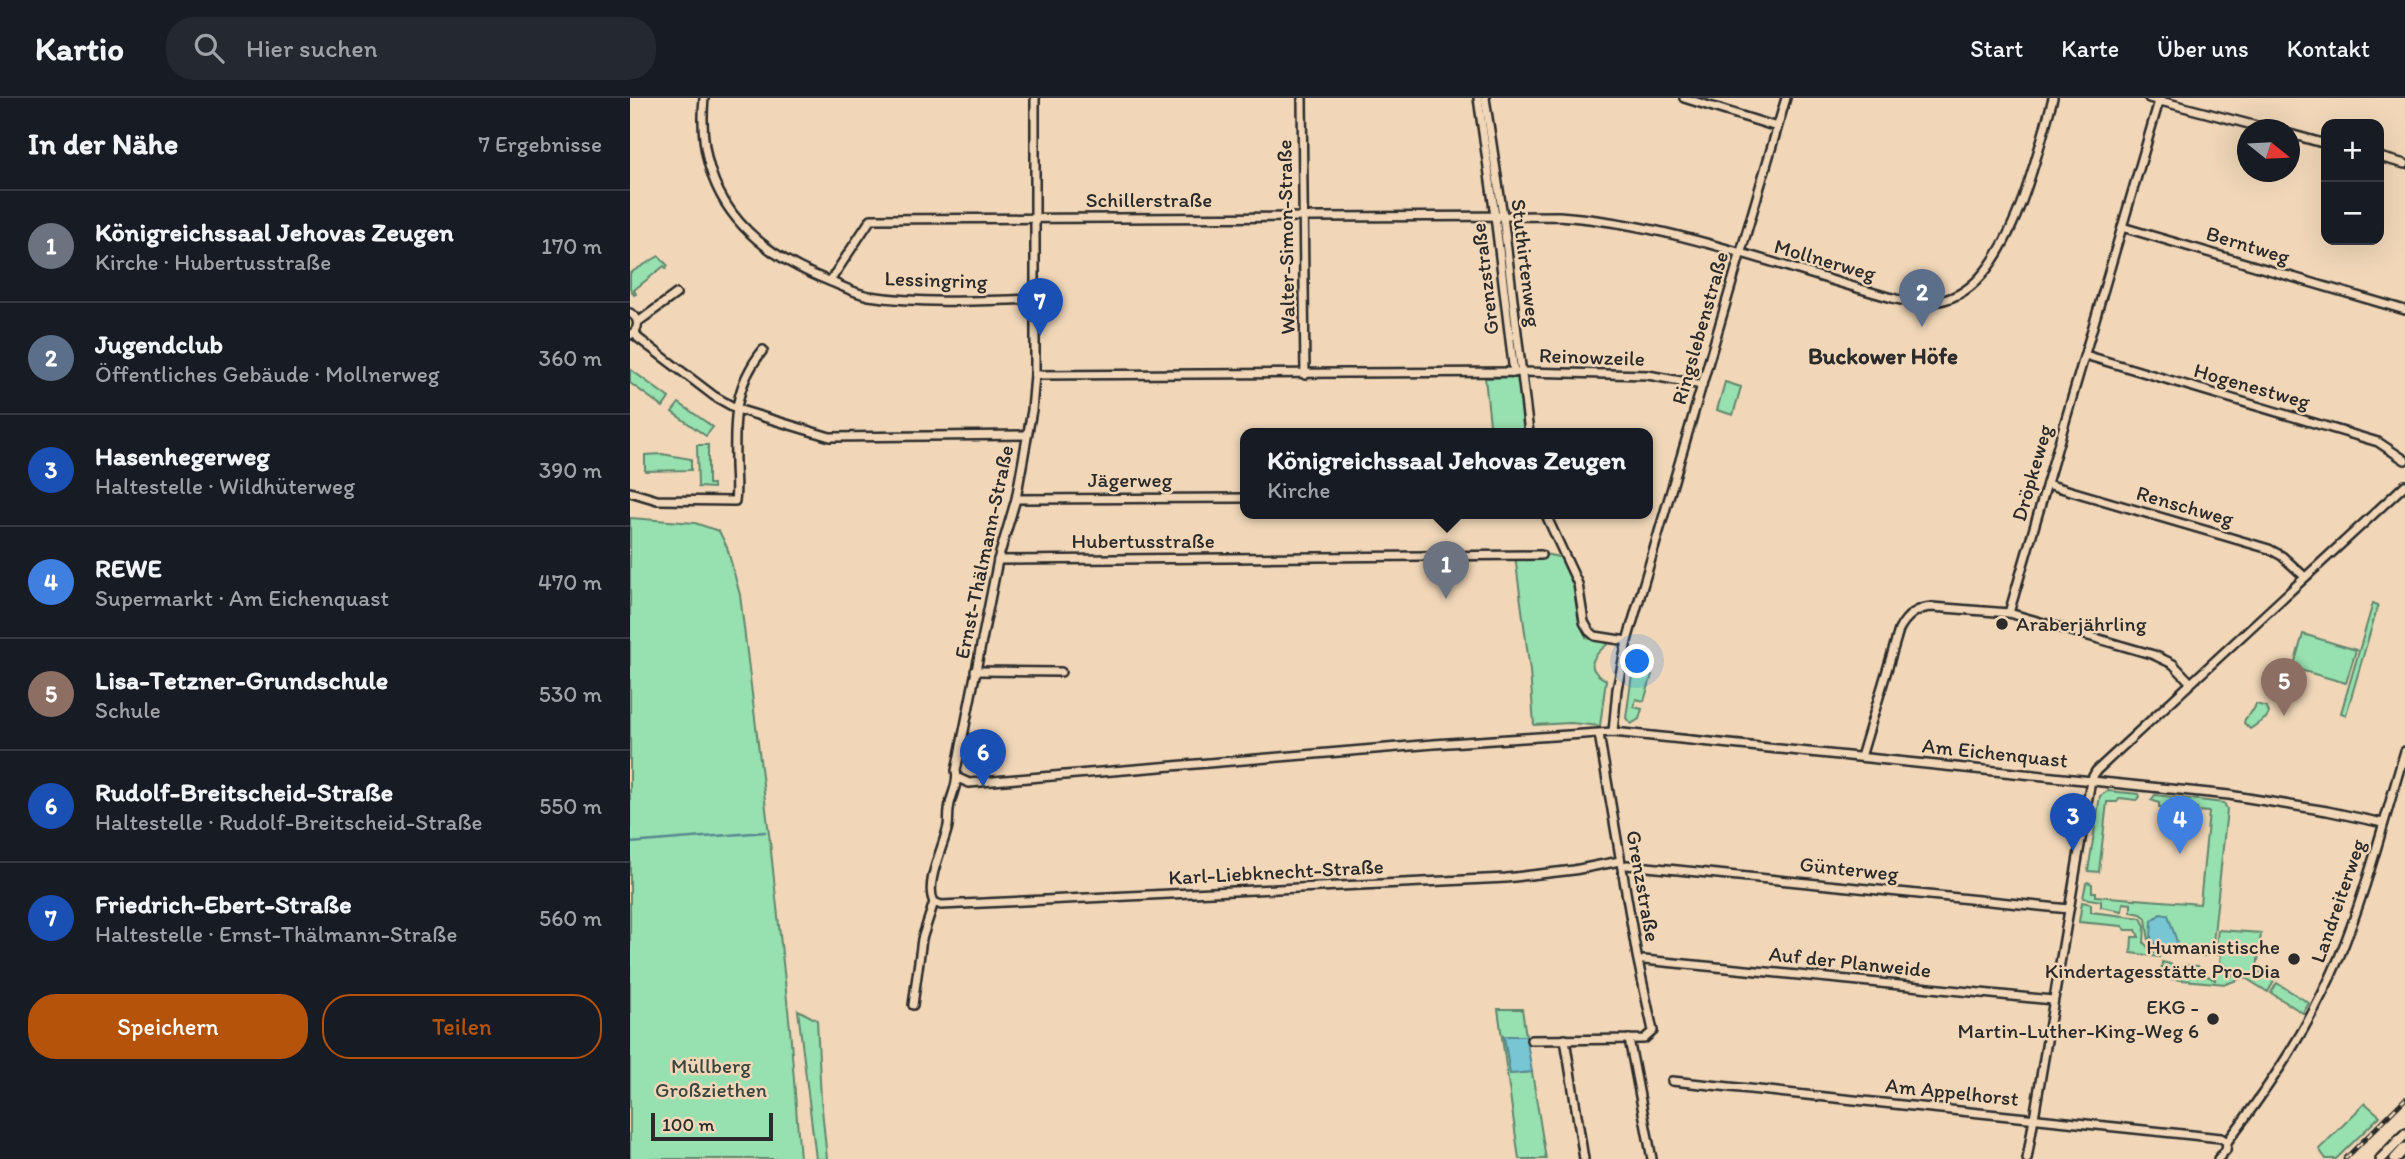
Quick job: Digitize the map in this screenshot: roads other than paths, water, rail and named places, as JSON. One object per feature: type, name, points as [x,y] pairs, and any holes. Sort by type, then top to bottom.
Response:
[{"type":"street","name":"Lessingring","points":[[704,98],[704,137],[708,168],[733,214],[773,253],[807,274],[867,295],[913,301],[1035,299]]},
{"type":"street","name":"Ernst-Thälmann-Straße","points":[[913,1005],[922,939],[934,902],[931,896],[934,871],[948,825],[975,671],[998,560],[1016,499],[1027,435],[1035,375],[1035,98]]},
{"type":"street","name":"Walter-Simon-Straße","points":[[1302,98],[1306,375]]},
{"type":"street","name":"Grenzstraße","points":[[1478,98],[1499,216]]},
{"type":"street","name":"Stuthirtenweg","points":[[1485,98],[1518,372],[1528,428]]},
{"type":"street","points":[[1684,98],[1777,127]]},
{"type":"street","name":"Ringslebenstraße","points":[[1613,732],[1617,689],[1627,640],[1786,98]]},
{"type":"street","name":"Mollnerweg","points":[[1499,216],[1559,216],[1620,222],[1661,231],[1907,301],[1935,302],[1958,295],[1974,283],[2010,230],[2026,192],[2053,98]]},
{"type":"street","points":[[2149,98],[2237,121]]},
{"type":"street","name":"Dröpkeweg","points":[[2009,612],[2159,101]]},
{"type":"street","points":[[2300,137],[2321,143]]},
{"type":"street","points":[[2384,158],[2405,164]]},
{"type":"street","name":"Schillerstraße","points":[[830,281],[871,219],[1499,216]]},
{"type":"street","name":"Berntweg","points":[[2122,227],[2405,310]]},
{"type":"street","points":[[676,294],[638,322],[632,334],[714,396],[737,409],[830,437],[1027,435]]},
{"type":"street","points":[[630,313],[638,322]]},
{"type":"street","points":[[630,492],[657,500],[735,501],[734,425],[740,389],[750,366],[763,350]]},
{"type":"street","name":"Hogenestweg","points":[[2085,355],[2378,442],[2405,460]]},
{"type":"street","name":"Reinowzeile","points":[[1035,375],[1518,372],[1648,375],[1702,385]]},
{"type":"street","name":"Renschweg","points":[[2047,484],[2269,549],[2282,556],[2305,577]]},
{"type":"street","points":[[2027,1159],[2091,780],[2096,771],[2405,485]]},
{"type":"street","name":"Jägerweg","points":[[1016,499],[1240,498]]},
{"type":"street","points":[[1548,519],[1578,584],[1584,622],[1589,631],[1595,636],[1627,640]]},
{"type":"street","name":"Hubertusstraße","points":[[998,560],[1541,555]]},
{"type":"street","points":[[1861,757],[1899,630],[1905,619],[1925,608],[2009,612],[2154,655],[2173,664],[2190,682]]},
{"type":"street","points":[[975,671],[1061,672]]},
{"type":"street","name":"Am Eichenquast","points":[[957,778],[969,783],[1434,744],[1613,732],[2250,798],[2383,823]]},
{"type":"street","name":"Grenzstraße","points":[[1600,734],[1637,956],[1653,1026],[1651,1035],[1644,1039],[1629,1039]]},
{"type":"street","name":"Landreiterweg","points":[[2218,1159],[2226,1150],[2227,1142],[2274,1079],[2314,1009],[2338,959],[2354,918],[2405,751]]},
{"type":"street","name":"Karl-Liebknecht-Straße","points":[[934,902],[954,905],[1506,878],[1623,863]]},
{"type":"street","name":"Günterweg","points":[[1623,863],[2069,909]]},
{"type":"street","name":"Auf der Planweide","points":[[1644,960],[2053,1000]]},
{"type":"street","points":[[1531,1040],[1629,1039],[1652,1159]]},
{"type":"street","points":[[1566,1040],[1584,1159]]},
{"type":"street","name":"Am Appelhorst","points":[[1672,1081],[2221,1138],[2227,1142]]},
{"type":"street","points":[[2381,1159],[2405,1134]]},
{"type":"street","points":[[2395,1159],[2405,1148]]},
{"type":"water","points":[[2160,914],[2168,915],[2177,942],[2171,949],[2158,949],[2151,938],[2152,921]]},
{"type":"water","points":[[1504,1036],[1526,1036],[1532,1072],[1510,1074]]},
{"type":"waterway","points":[[630,843],[765,832]]},
{"type":"railway","points":[[2345,1159],[2405,1099]]},
{"type":"place","name":"Jugendclub","points":[[1922,327]]},
{"type":"place","name":"Friedrich-Ebert-Straße","points":[[1040,336]]},
{"type":"place","name":"Königreichssaal Jehovas Zeugen","points":[[1446,599]]},
{"type":"place","name":"Araberjährling","points":[[2002,624]]},
{"type":"place","name":"Lisa-Tetzner-Grundschule","points":[[2284,716]]},
{"type":"place","name":"Rudolf-Breitscheid-Straße","points":[[983,787]]},
{"type":"place","name":"Hasenhegerweg","points":[[2073,851]]},
{"type":"place","name":"REWE","points":[[2180,854]]},
{"type":"place","name":"Humanistische Kindertagesstätte Pro-Dia","points":[[2294,959]]},
{"type":"place","name":"EKG - Martin-Luther-King-Weg 6","points":[[2213,1019]]},
{"type":"district","name":"Buckower Höfe","points":[[1883,356]]},
{"type":"park label","name":"Müllberg Großziethen","points":[[711,1078]]}]
